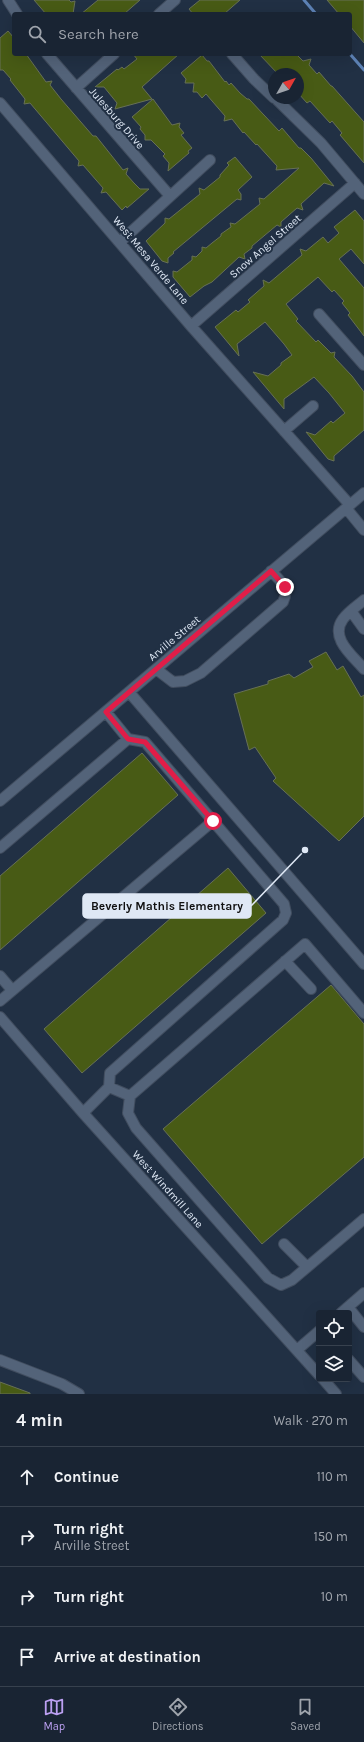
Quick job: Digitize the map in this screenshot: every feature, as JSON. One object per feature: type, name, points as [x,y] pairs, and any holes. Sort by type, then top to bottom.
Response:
[{"type":"street","points":[[8,0],[16,12]]},
{"type":"street","points":[[161,12],[175,0]]},
{"type":"street","name":"Julesburg Drive","points":[[49,56],[170,196]]},
{"type":"street","points":[[76,88],[112,56]]},
{"type":"street","points":[[234,56],[268,92]]},
{"type":"street","name":"West Mesa Verde Lane","points":[[0,103],[191,326],[284,431],[348,507],[364,530]]},
{"type":"street","points":[[280,104],[321,143],[364,194]]},
{"type":"street","points":[[120,242],[210,160]]},
{"type":"street","name":"Snow Angel Street","points":[[191,326],[354,183]]},
{"type":"street","points":[[319,314],[364,365]]},
{"type":"street","points":[[284,431],[313,406]]},
{"type":"street","name":"Arville Street","points":[[0,801],[364,493]]},
{"type":"street","points":[[156,670],[173,682],[185,681],[201,673],[283,602],[286,595],[285,587],[271,571]]},
{"type":"street","points":[[364,600],[342,619],[338,632],[341,642],[364,669]]},
{"type":"street","points":[[352,611],[364,628]]},
{"type":"street","points":[[129,692],[364,964]]},
{"type":"street","points":[[83,1113],[109,1087],[110,1073],[283,920],[286,913],[284,904],[145,742],[128,739],[106,712]]},
{"type":"street","points":[[0,848],[128,739]]},
{"type":"street","points":[[0,1001],[213,821]]},
{"type":"street","points":[[364,1012],[304,944],[130,1096],[128,1113],[136,1128],[268,1278],[281,1285],[292,1280],[364,1219]]},
{"type":"street","points":[[285,961],[311,989]]},
{"type":"street","points":[[0,976],[12,990]]},
{"type":"street","name":"West Windmill Lane","points":[[0,1017],[83,1113],[316,1372]]},
{"type":"street","points":[[109,1087],[130,1096]]},
{"type":"street","points":[[284,1244],[307,1267]]},
{"type":"street","points":[[344,1310],[364,1293]]},
{"type":"street","points":[[352,1317],[364,1327]]},
{"type":"street","points":[[297,1350],[316,1334]]},
{"type":"street","points":[[0,1360],[62,1384],[79,1394]]},
{"type":"street","points":[[352,1363],[364,1377]]},
{"type":"street","points":[[326,1382],[336,1394]]},
{"type":"building","points":[[34,0],[75,1],[73,12],[44,12]]},
{"type":"building","points":[[98,0],[140,0],[126,12],[83,12]]},
{"type":"building","points":[[200,0],[240,0],[226,12],[191,12],[189,9]]},
{"type":"building","points":[[327,0],[364,0],[364,43],[352,28],[352,12],[337,12]]},
{"type":"building","points":[[8,31],[12,36],[12,56],[27,56],[46,82],[52,81],[50,85],[61,99],[93,136],[96,136],[123,170],[128,168],[126,174],[134,183],[140,189],[149,189],[127,208],[126,206],[122,210],[106,192],[101,193],[103,188],[83,165],[78,166],[79,161],[30,103],[24,104],[25,99],[10,80],[11,79],[3,70],[0,70],[0,38]]},
{"type":"building","points":[[135,56],[177,56],[142,87],[152,99],[115,109],[117,103],[104,87],[95,87],[117,69],[118,70],[122,67],[124,69],[137,59]]},
{"type":"building","points":[[201,56],[203,56],[207,61],[209,61],[225,82],[226,81],[229,85],[231,83],[240,93],[249,99],[279,131],[282,128],[299,148],[301,148],[311,158],[334,186],[324,183],[301,204],[303,210],[297,208],[281,222],[281,227],[277,225],[252,246],[252,248],[244,254],[245,259],[239,257],[212,282],[204,286],[190,297],[173,277],[173,271],[177,272],[192,260],[192,256],[196,257],[202,251],[202,247],[206,248],[221,236],[221,234],[231,227],[230,223],[235,224],[260,204],[259,198],[264,199],[299,168],[276,170],[277,166],[257,144],[256,145],[244,132],[243,133],[232,119],[224,121],[225,116],[206,94],[202,98],[197,92],[193,92],[194,83],[185,83],[186,79],[181,73]]},
{"type":"building","points":[[261,56],[298,56],[303,61],[311,59],[309,65],[317,74],[319,72],[364,122],[364,163],[340,135],[342,133],[332,121],[330,123],[310,101],[307,103],[304,100],[304,68],[272,68]]},
{"type":"building","points":[[153,99],[172,125],[180,123],[179,127],[184,133],[181,135],[192,148],[188,151],[189,153],[168,171],[169,163],[163,156],[165,154],[151,140],[145,140],[145,135],[140,129],[141,127],[132,117]]},
{"type":"building","points":[[235,157],[252,177],[238,190],[241,194],[241,200],[237,199],[173,252],[174,253],[168,258],[168,263],[162,261],[146,241],[165,223],[165,218],[169,219],[200,194],[199,188],[204,190],[220,177],[229,165],[227,163]]},
{"type":"building","points":[[355,210],[364,221],[364,264],[351,249],[339,259],[364,288],[364,336],[348,315],[350,313],[342,303],[344,301],[334,290],[332,292],[318,277],[286,304],[298,319],[296,321],[316,342],[318,340],[331,353],[335,352],[334,357],[352,376],[364,392],[364,430],[334,456],[334,461],[328,459],[306,432],[315,435],[331,421],[333,423],[345,413],[329,393],[314,377],[284,399],[284,409],[253,372],[268,376],[281,365],[281,363],[292,355],[284,344],[265,322],[237,344],[239,356],[215,327],[236,310],[238,312],[250,302],[248,300],[264,286],[263,280],[269,283],[302,255],[300,249],[306,251],[323,237],[328,243],[339,233],[334,227]]},
{"type":"building","points":[[326,652],[337,670],[343,666],[361,697],[364,695],[364,816],[339,841],[273,781],[276,778],[255,747],[249,750],[234,694],[268,684],[268,681],[289,674],[294,678],[313,667],[309,661]]},
{"type":"building","points":[[142,753],[178,795],[0,950],[0,876]]},
{"type":"building","points":[[228,868],[266,913],[82,1073],[44,1029]]},
{"type":"building","points":[[331,985],[364,1024],[364,1157],[262,1244],[163,1129]]},
{"type":"building","points":[[0,1382],[30,1393],[30,1394],[0,1394]]},
{"type":"waterway","points":[[304,0],[314,12]]},
{"type":"waterway","points":[[352,56],[364,70]]},
{"type":"place","name":"Beverly Mathis Elementary","points":[[305,850]]},
{"type":"route","points":[[213,821],[145,742],[128,739],[106,712],[271,571],[285,587]]}]
